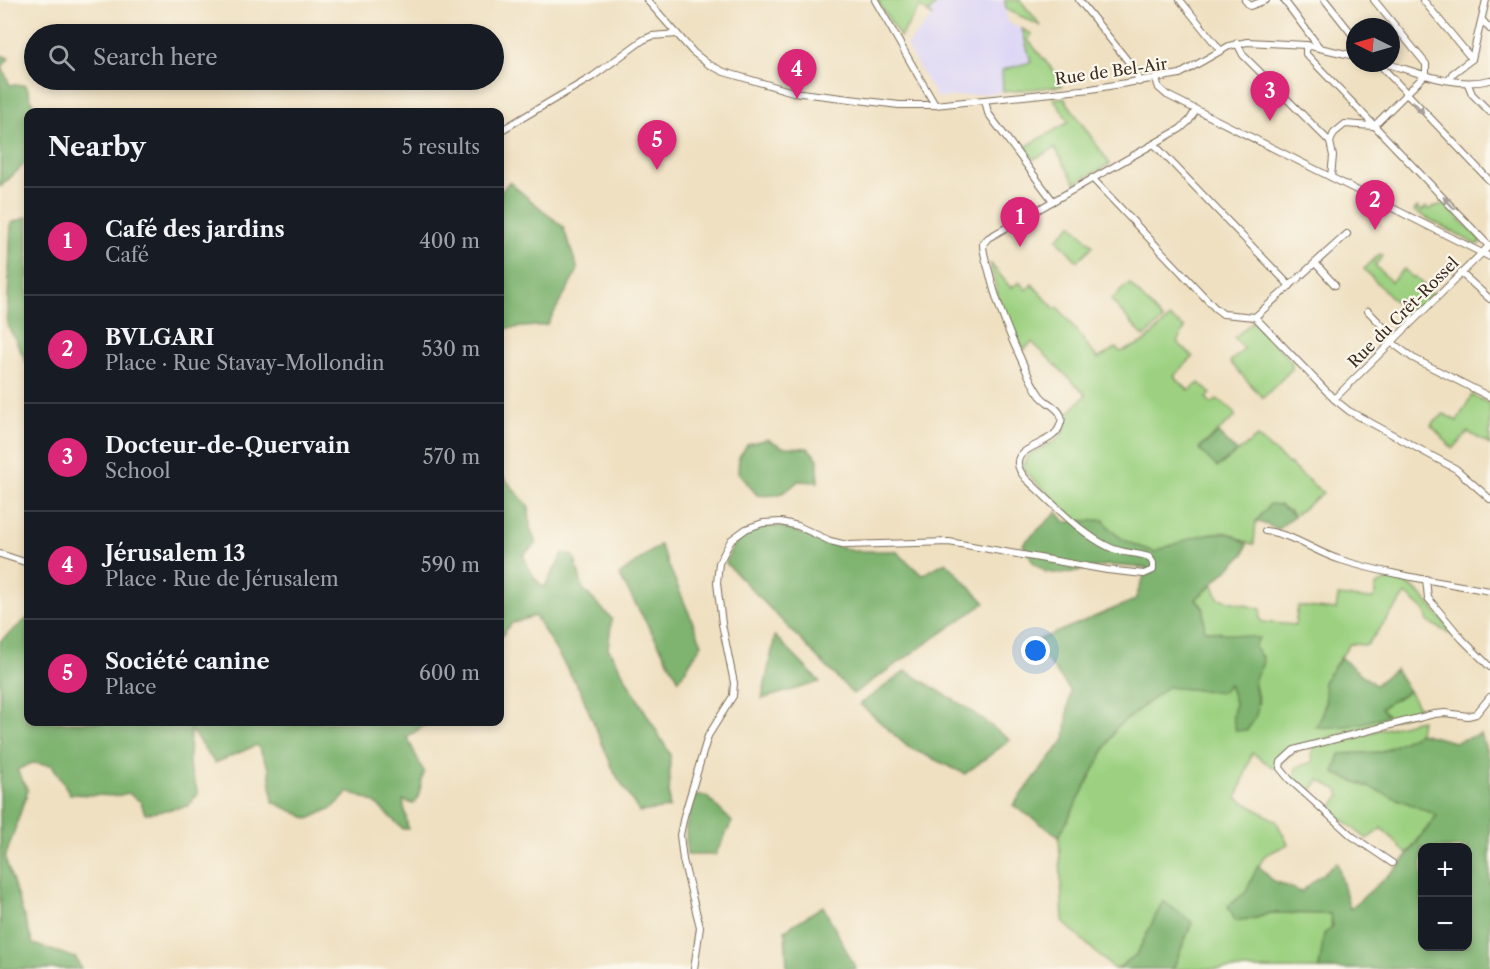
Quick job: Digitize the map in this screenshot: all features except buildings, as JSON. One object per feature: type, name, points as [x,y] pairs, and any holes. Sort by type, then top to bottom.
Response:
[{"type":"street","name":"Rue de Bel-Air","points":[[647,0],[708,64],[724,72],[765,86],[792,92],[884,104],[935,105],[1139,82],[1186,73],[1221,51],[1238,43],[1247,42],[1305,45],[1346,54]]},
{"type":"street","points":[[875,0],[935,105]]},
{"type":"street","points":[[1079,0],[1135,70],[1139,82]]},
{"type":"street","points":[[1180,0],[1221,51]]},
{"type":"street","points":[[1245,0],[1250,6],[1266,0]]},
{"type":"street","points":[[1284,0],[1320,48]]},
{"type":"street","points":[[1325,0],[1346,27]]},
{"type":"street","points":[[1374,0],[1426,64],[1426,74],[1374,126]]},
{"type":"street","points":[[1423,0],[1472,59]]},
{"type":"street","points":[[1449,80],[1452,74],[1472,59],[1486,0]]},
{"type":"street","points":[[1482,20],[1490,29]]},
{"type":"street","points":[[504,129],[592,77],[643,40],[652,36],[677,34]]},
{"type":"street","points":[[1238,43],[1243,55],[1330,142],[1334,156],[1331,177]]},
{"type":"street","points":[[1305,45],[1306,54],[1490,245]]},
{"type":"street","points":[[1400,68],[1468,84],[1490,80]]},
{"type":"street","points":[[1386,72],[1490,181]]},
{"type":"street","points":[[1156,79],[1163,93],[1490,257]]},
{"type":"street","points":[[1468,84],[1472,94],[1490,112]]},
{"type":"street","points":[[985,100],[988,113],[1053,201]]},
{"type":"street","points":[[694,969],[700,927],[683,860],[680,835],[708,736],[733,696],[734,683],[722,624],[717,583],[719,563],[731,540],[746,529],[772,522],[798,526],[830,541],[848,545],[949,542],[1107,570],[1144,574],[1153,570],[1153,562],[1149,557],[1124,553],[1090,536],[1026,479],[1018,465],[1023,453],[1056,433],[1061,424],[1061,416],[1038,393],[1001,315],[983,244],[988,238],[1185,126],[1196,110]]},
{"type":"street","points":[[1330,142],[1334,133],[1345,124],[1374,126]]},
{"type":"street","points":[[1154,144],[1290,286]]},
{"type":"street","points":[[1092,178],[1215,308],[1223,314],[1255,317],[1334,399],[1356,416],[1456,469],[1490,500]]},
{"type":"street","points":[[1255,317],[1347,234]]},
{"type":"street","name":"Rue du Crêt-Rossel","points":[[1334,399],[1490,245]]},
{"type":"street","points":[[1315,263],[1335,285]]},
{"type":"street","points":[[1461,273],[1490,299]]},
{"type":"street","points":[[1368,311],[1393,340],[1413,358],[1490,397]]},
{"type":"street","points":[[1265,531],[1281,533],[1340,560],[1490,591]]},
{"type":"street","points":[[0,554],[24,562]]},
{"type":"street","points":[[1426,579],[1428,598],[1462,639],[1490,667]]},
{"type":"street","points":[[1392,863],[1352,836],[1289,779],[1280,768],[1281,762],[1294,750],[1416,718],[1445,713],[1468,716],[1476,714],[1490,697]]},
{"type":"shaded area","points":[[940,0],[1005,0],[1007,22],[1022,29],[1031,62],[1002,70],[1003,92],[937,98],[906,46],[932,17],[928,13]]},
{"type":"green space","points":[[877,0],[940,0],[928,13],[933,17],[920,7],[900,37]]},
{"type":"green space","points":[[1005,0],[1020,0],[1041,26],[1006,9]]},
{"type":"green space","points":[[1022,29],[1032,34],[1028,40],[1061,80],[1059,82],[1062,86],[1003,92],[1002,70],[1031,62]]},
{"type":"green space","points":[[0,55],[9,58],[2,67],[10,85],[24,85],[24,90],[28,90],[35,108],[24,108],[24,165],[0,187]]},
{"type":"green space","points":[[1053,98],[1064,98],[1110,164],[1075,183],[1055,148],[1034,159],[1025,147],[1069,122]]},
{"type":"green space","points":[[509,182],[563,227],[578,270],[547,325],[504,329],[504,188]]},
{"type":"green space","points":[[1444,204],[1480,239],[1480,244],[1475,244],[1414,211],[1417,207],[1422,211],[1426,207],[1429,210]]},
{"type":"green space","points":[[24,218],[24,357],[7,324],[11,223]]},
{"type":"green space","points":[[1072,224],[1093,246],[1077,261],[1057,239]]},
{"type":"green space","points":[[1380,254],[1383,256],[1375,265],[1391,282],[1404,269],[1413,278],[1415,276],[1432,294],[1405,320],[1403,318],[1407,314],[1364,269]]},
{"type":"green space","points":[[990,263],[1011,288],[1019,282],[1027,290],[1032,284],[1055,309],[1058,307],[1098,359],[1115,348],[1121,352],[1144,342],[1170,318],[1185,328],[1177,342],[1193,357],[1174,376],[1189,391],[1199,383],[1211,394],[1206,398],[1212,404],[1217,399],[1234,411],[1235,417],[1199,448],[1218,467],[1257,437],[1323,493],[1294,516],[1289,510],[1256,521],[1254,544],[1221,532],[1191,538],[1155,552],[1119,537],[1104,520],[1077,521],[1026,473],[1023,466],[1027,456],[1057,440],[1065,429],[1065,416],[1086,395],[1032,342],[1024,350],[1002,312]]},
{"type":"green space","points":[[1129,283],[1163,320],[1144,337],[1111,300]]},
{"type":"green space","points":[[1253,321],[1292,362],[1292,369],[1263,398],[1230,362],[1244,349],[1234,338]]},
{"type":"green space","points":[[1472,395],[1490,404],[1490,445],[1468,432],[1453,449],[1431,425],[1444,414],[1457,421]]},
{"type":"green space","points":[[1218,433],[1237,452],[1217,467],[1199,449]]},
{"type":"green space","points":[[767,439],[783,447],[808,448],[818,459],[818,482],[798,481],[779,494],[757,495],[738,472],[739,457],[748,444]]},
{"type":"green space","points":[[504,478],[529,507],[530,527],[536,544],[523,555],[533,576],[544,588],[563,553],[574,556],[583,589],[612,619],[608,648],[670,754],[669,808],[639,812],[614,772],[580,690],[535,616],[512,623],[504,633]]},
{"type":"green space","points":[[1270,504],[1280,505],[1294,516],[1278,529],[1256,521]]},
{"type":"green space","points":[[1057,512],[1065,522],[1104,520],[1119,537],[1155,552],[1192,538],[1214,533],[1230,534],[1247,544],[1244,554],[1196,599],[1204,609],[1204,630],[1259,638],[1254,647],[1263,660],[1254,680],[1257,712],[1247,730],[1236,731],[1233,718],[1235,702],[1229,684],[1222,692],[1167,687],[1116,728],[1059,836],[1013,805],[1065,739],[1070,690],[1033,642],[1135,600],[1147,568],[1108,565],[1062,574],[1046,572],[1033,562],[1023,544]]},
{"type":"green space","points":[[763,526],[780,526],[853,551],[896,551],[922,575],[946,562],[985,603],[853,694],[726,563],[739,539]]},
{"type":"green space","points":[[660,545],[702,644],[679,680],[619,575]]},
{"type":"green space","points":[[1395,577],[1413,588],[1455,636],[1428,622],[1425,611],[1406,594],[1367,645],[1350,644],[1324,681],[1327,693],[1321,720],[1387,715],[1381,708],[1409,691],[1421,711],[1299,747],[1274,768],[1252,753],[1237,798],[1276,821],[1288,844],[1264,856],[1246,892],[1256,918],[1271,913],[1331,914],[1331,928],[1319,969],[1173,969],[1192,923],[1163,901],[1137,954],[1114,969],[1063,922],[1059,836],[1116,728],[1167,687],[1221,692],[1229,684],[1235,702],[1233,718],[1259,703],[1254,680],[1263,658],[1253,647],[1204,630],[1204,609],[1196,599],[1213,585],[1218,598],[1261,609],[1262,622],[1295,625],[1298,606],[1336,610],[1338,596],[1372,599],[1375,597],[1376,585]]},
{"type":"green space","points":[[24,621],[24,726],[424,726],[407,737],[424,772],[418,798],[413,804],[403,800],[408,829],[403,829],[374,802],[349,792],[334,807],[309,819],[273,802],[269,768],[257,745],[215,763],[190,729],[189,766],[198,793],[188,806],[145,814],[141,802],[128,793],[117,796],[70,794],[52,765],[32,763],[17,770],[28,790],[5,858],[33,944],[76,958],[81,969],[0,969],[0,641]]},
{"type":"green space","points":[[775,636],[820,682],[762,699]]},
{"type":"green space","points":[[1341,658],[1375,685],[1395,669],[1409,691],[1381,708],[1387,715],[1342,727],[1315,727],[1322,717],[1325,706],[1323,682]]},
{"type":"green space","points":[[906,671],[964,706],[1010,740],[965,774],[908,747],[860,704]]},
{"type":"green space","points":[[1421,720],[1419,733],[1382,752],[1340,754],[1334,773],[1437,815],[1407,854],[1382,828],[1367,839],[1331,810],[1340,795],[1338,790],[1319,780],[1309,794],[1294,780],[1296,767],[1313,762],[1312,753],[1316,746]]},
{"type":"green space","points":[[1419,733],[1455,742],[1481,734],[1490,758],[1490,969],[1319,969],[1324,934],[1333,926],[1330,914],[1271,913],[1235,921],[1228,906],[1246,892],[1258,865],[1272,880],[1301,892],[1337,862],[1350,909],[1401,864],[1437,815],[1334,773],[1340,754],[1382,752]]},
{"type":"green space","points":[[695,796],[706,796],[732,822],[715,855],[687,855],[686,827]]},
{"type":"green space","points":[[1163,901],[1192,922],[1173,969],[1117,969],[1137,954]]},
{"type":"green space","points":[[823,906],[856,969],[787,969],[785,930]]},
{"type":"place","name":"Jérusalem 13","points":[[797,99]]},
{"type":"place","name":"Docteur-de-Quervain","points":[[1270,121]]},
{"type":"place","name":"Société canine","points":[[657,170]]},
{"type":"place","name":"BVLGARI","points":[[1375,230]]},
{"type":"place","name":"Café des jardins","points":[[1020,247]]}]
